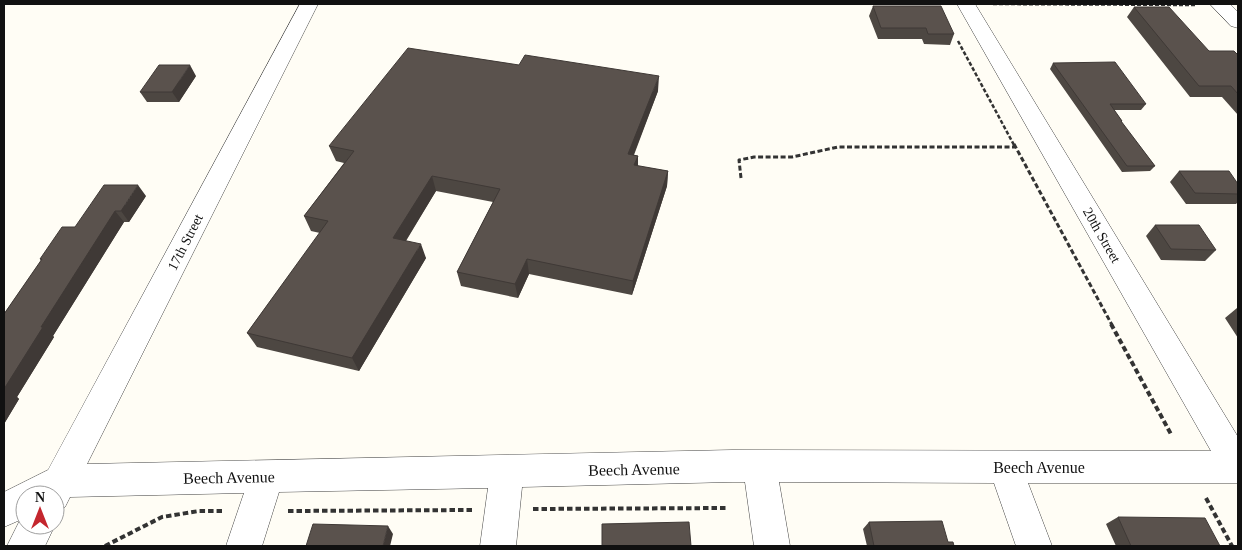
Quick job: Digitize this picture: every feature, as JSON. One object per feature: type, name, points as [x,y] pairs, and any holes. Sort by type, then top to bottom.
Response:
[{"type":"street","name":"17th Street","points":[[52,485],[309,4]]},
{"type":"street","name":"20th Street","points":[[966,4],[1238,467]]},
{"type":"street","points":[[1220,4],[1238,22]]},
{"type":"street","name":"Beech Avenue","points":[[65,489],[267,476],[760,466],[1238,467]]},
{"type":"street","points":[[760,466],[772,546]]},
{"type":"street","points":[[1005,467],[1034,546]]},
{"type":"street","points":[[498,546],[507,471]]},
{"type":"street","points":[[244,546],[267,476]]},
{"type":"street","points":[[25,546],[31,535]]},
{"type":"path","points":[[994,4],[1220,4]]},
{"type":"path","points":[[958,39],[1232,546]]},
{"type":"path","points":[[741,178],[740,160],[750,156],[784,158],[838,147],[1015,147]]},
{"type":"path","points":[[105,546],[162,517],[199,511],[728,508]]},
{"type":"building","points":[[873,6],[941,6],[954,34],[928,34],[926,28],[881,28]]},
{"type":"building","points":[[1134,7],[1169,7],[1209,51],[1234,51],[1238,55],[1238,94],[1231,86],[1199,86]]},
{"type":"building","points":[[408,48],[519,65],[525,55],[659,76],[628,154],[638,156],[634,165],[668,171],[633,281],[527,259],[515,284],[457,272],[500,189],[432,176],[393,238],[421,244],[352,358],[247,333],[328,221],[304,216],[354,151],[329,146]]},
{"type":"building","points":[[1115,62],[1146,104],[1110,104],[1155,166],[1127,166],[1053,63]]},
{"type":"building","points":[[159,65],[190,65],[172,92],[140,92]]},
{"type":"building","points":[[1179,171],[1229,171],[1238,184],[1238,194],[1195,193]]},
{"type":"building","points":[[104,185],[138,185],[121,211],[115,211],[4,389],[4,314],[62,227],[75,227]]},
{"type":"building","points":[[1155,225],[1199,225],[1216,250],[1171,249]]},
{"type":"building","points":[[1118,517],[1205,518],[1220,546],[1131,546]]},
{"type":"building","points":[[942,521],[948,542],[953,542],[954,546],[874,546],[869,522]]},
{"type":"building","points":[[689,522],[691,546],[602,546],[602,524]]},
{"type":"building","points":[[313,524],[388,526],[383,546],[306,546]]}]
